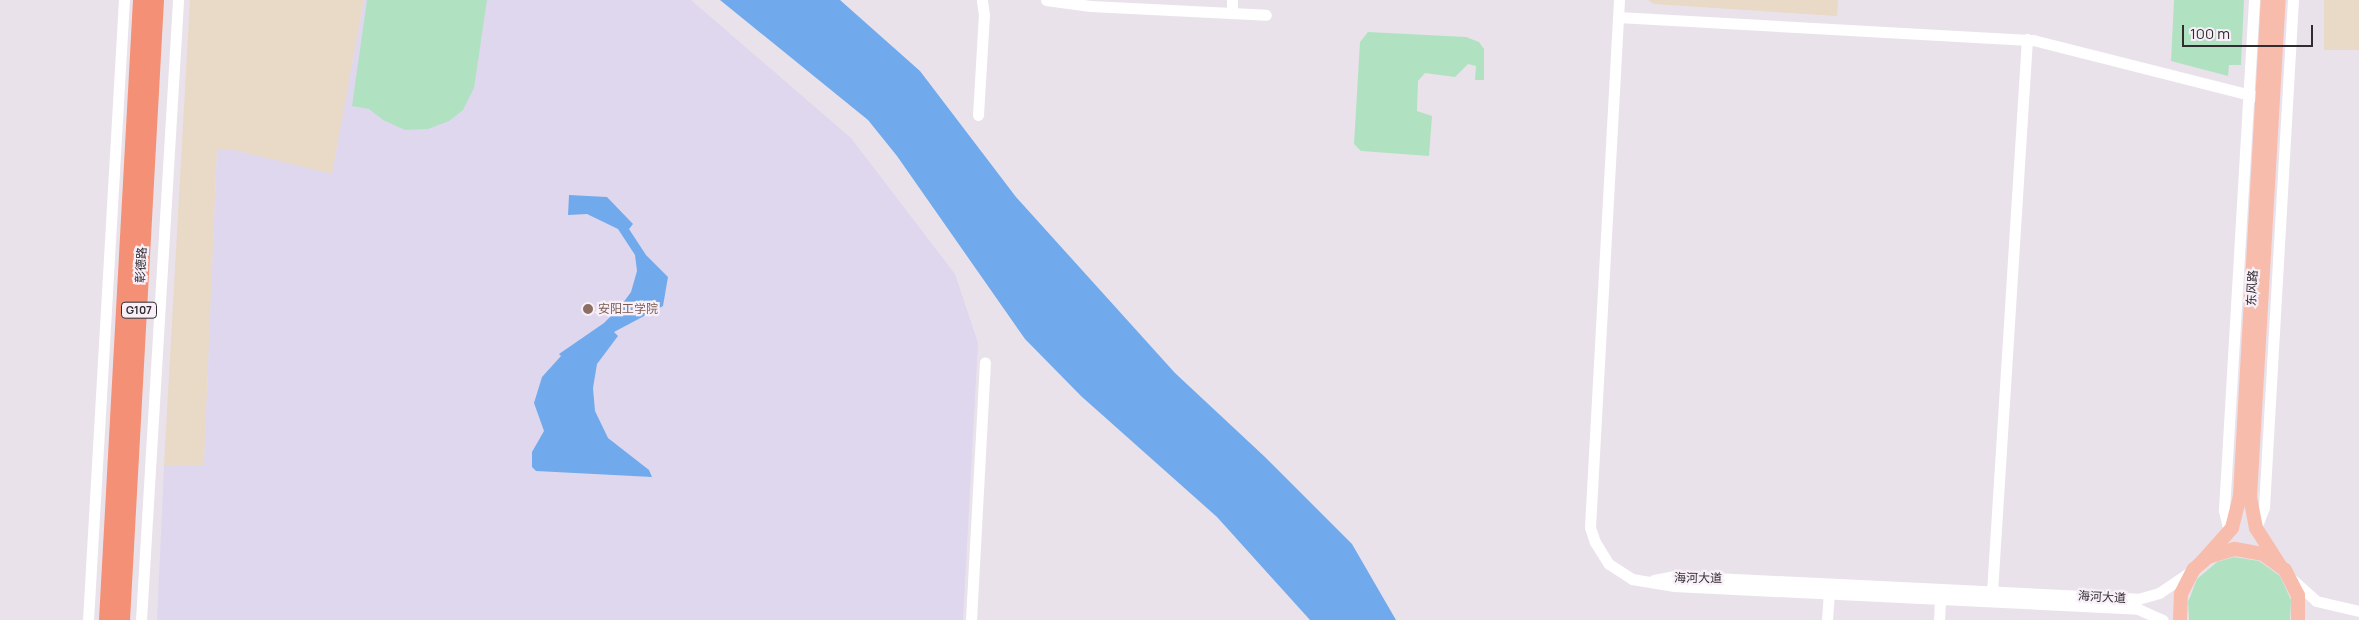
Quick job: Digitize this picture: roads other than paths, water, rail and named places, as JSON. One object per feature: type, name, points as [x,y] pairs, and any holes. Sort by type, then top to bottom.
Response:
[{"type":"highway","name":"彰德路","points":[[106,620],[141,0]]},
{"type":"highway","name":"彰德路","points":[[122,620],[156,0]]},
{"type":"main road","name":"东风路","points":[[2180,620],[2181,594],[2197,566],[2229,532],[2238,513],[2256,96],[2268,0]]},
{"type":"main road","name":"东风路","points":[[2279,0],[2250,497],[2256,528],[2279,564]]},
{"type":"main road","points":[[2197,566],[2217,553],[2235,549],[2263,554],[2279,564],[2291,578],[2298,595],[2298,620]]},
{"type":"street","points":[[88,620],[124,0]]},
{"type":"street","points":[[141,620],[178,0]]},
{"type":"street","points":[[978,115],[984,16],[982,0]]},
{"type":"street","points":[[1046,0],[1190,6],[1232,13],[1266,15]]},
{"type":"street","points":[[1232,0],[1232,13]]},
{"type":"street","points":[[1619,0],[1590,528],[1594,542],[1610,564],[1632,579],[1650,581]]},
{"type":"street","points":[[1618,17],[2027,39],[2256,96],[2254,0]]},
{"type":"street","points":[[2256,528],[2264,507],[2293,0]]},
{"type":"street","points":[[1992,592],[2027,39]]},
{"type":"street","points":[[971,620],[985,362]]},
{"type":"street","name":"海河大道","points":[[1650,581],[1674,576],[2138,599],[2159,593],[2197,566]]},
{"type":"street","points":[[2291,578],[2316,601],[2359,611]]},
{"type":"street","name":"海河大道","points":[[1650,581],[1674,586],[2138,609],[2163,620]]},
{"type":"street","points":[[1828,620],[1829,594]]},
{"type":"street","points":[[1939,620],[1940,600]]},
{"type":"water","points":[[720,0],[840,0],[920,71],[1016,197],[1175,373],[1265,457],[1352,544],[1396,620],[1310,620],[1217,517],[1081,396],[1025,339],[897,156],[868,120]]},
{"type":"water","points":[[569,195],[607,197],[633,224],[629,229],[646,255],[668,277],[663,306],[614,332],[618,336],[597,364],[593,388],[595,411],[608,438],[649,470],[652,477],[536,471],[532,467],[532,452],[544,431],[534,403],[542,377],[561,356],[559,354],[604,323],[620,307],[631,292],[637,271],[635,255],[618,229],[587,214],[568,215]]},
{"type":"place","name":"安阳工学院","points":[[588,309]]}]
